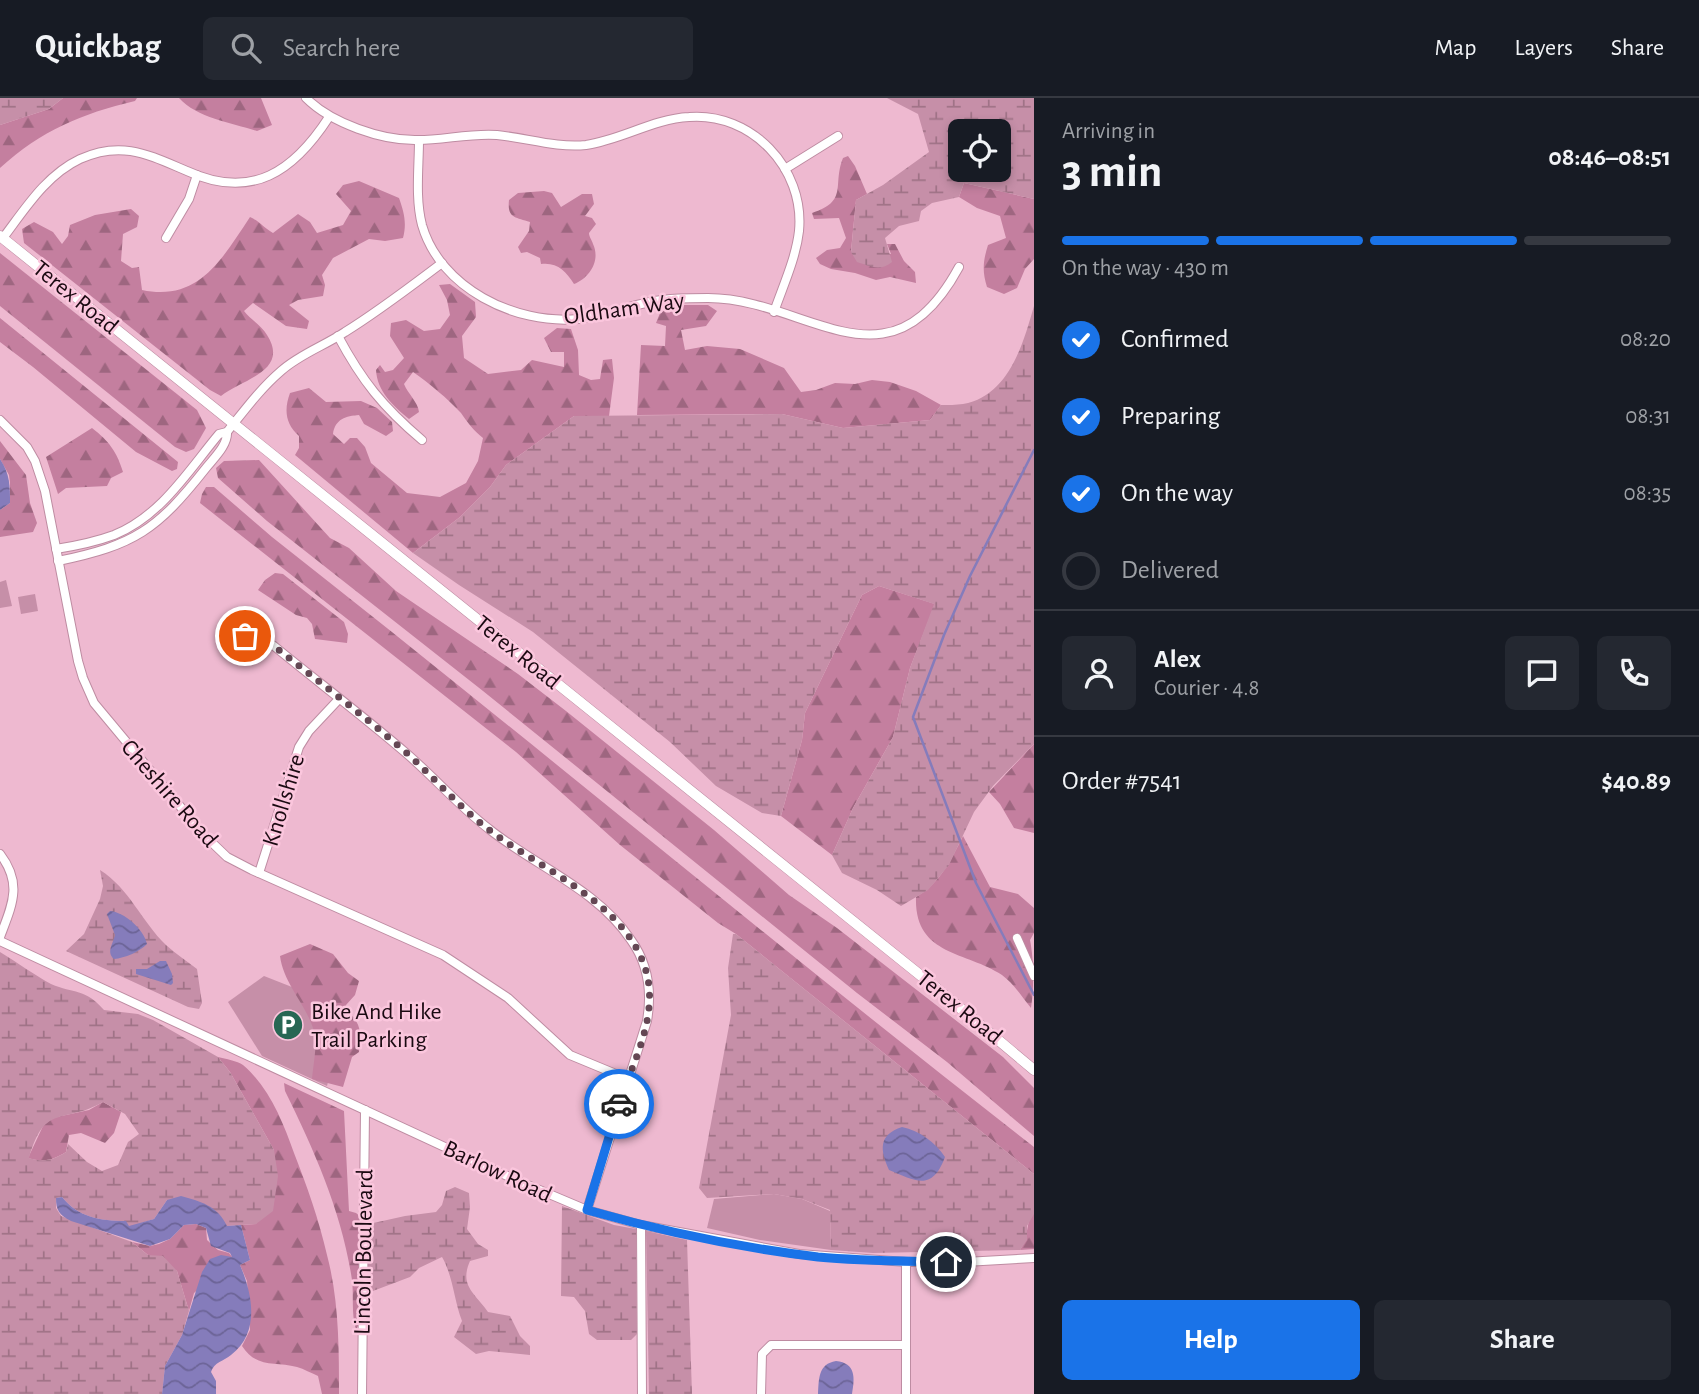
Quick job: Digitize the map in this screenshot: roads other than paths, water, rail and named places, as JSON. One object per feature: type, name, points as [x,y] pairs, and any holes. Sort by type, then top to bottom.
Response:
[{"type":"main road","name":"Terex Road","points":[[1,237],[231,427],[964,1010],[1034,1070]]},
{"type":"street","points":[[306,98],[329,117],[381,134],[419,140],[495,135],[554,145],[588,144],[668,120],[699,116],[727,121],[747,130],[770,147],[785,169],[797,200],[799,231],[774,312]]},
{"type":"street","points":[[1,237],[48,182],[71,164],[94,154],[117,150],[138,152],[212,180],[234,182],[261,179],[274,174],[304,152],[329,117]]},
{"type":"street","points":[[785,169],[838,136]]},
{"type":"street","name":"Oldham Way","points":[[419,140],[419,200],[427,237],[442,263],[464,284],[487,300],[515,312],[547,318],[578,318],[678,298],[727,299],[837,332],[855,335],[885,333],[923,315],[943,295],[959,267]]},
{"type":"street","points":[[166,238],[189,199],[197,176]]},
{"type":"street","points":[[58,561],[107,549],[156,524],[180,500],[260,391],[282,370],[300,356],[338,336],[393,300],[442,263]]},
{"type":"street","points":[[338,336],[356,371],[376,397],[422,440]]},
{"type":"street","name":"Cheshire Road","points":[[0,420],[27,447],[35,461],[45,491],[80,669],[94,703],[218,849],[235,862],[455,961],[514,1003],[570,1055],[628,1079]]},
{"type":"street","points":[[56,549],[114,534],[134,524],[172,493],[219,434],[231,427]]},
{"type":"street","points":[[172,493],[180,500]]},
{"type":"street","points":[[134,524],[140,534]]},
{"type":"street","points":[[245,636],[258,638],[274,646],[408,755],[484,826],[571,884],[615,920],[632,940],[646,968],[650,995],[648,1021],[587,1210]]},
{"type":"street","name":"Knollshire","points":[[259,873],[299,747],[309,731],[339,699]]},
{"type":"street","points":[[0,854],[11,871],[14,885],[13,903],[0,939]]},
{"type":"street","points":[[1017,938],[1034,976]]},
{"type":"street","name":"Barlow Road","points":[[0,939],[365,1111],[587,1210],[641,1225],[799,1254],[906,1262],[1034,1258]]},
{"type":"street","name":"Lincoln Boulevard","points":[[362,1394],[365,1111]]},
{"type":"street","points":[[641,1225],[642,1394]]},
{"type":"street","points":[[906,1262],[906,1394]]},
{"type":"street","points":[[761,1394],[761,1359],[767,1346],[777,1343],[905,1345]]},
{"type":"water","points":[[0,459],[9,480],[10,503],[0,510]]},
{"type":"water","points":[[110,911],[133,922],[147,944],[132,954],[114,959],[110,951],[115,935],[107,914]]},
{"type":"water","points":[[160,961],[166,961],[172,974],[171,985],[136,974],[136,969],[147,969]]},
{"type":"water","points":[[902,1127],[926,1138],[945,1157],[935,1175],[929,1179],[915,1180],[889,1170],[883,1144],[889,1134]]},
{"type":"water","points":[[181,1196],[202,1202],[214,1209],[227,1226],[241,1225],[250,1260],[240,1265],[251,1301],[250,1325],[240,1346],[212,1369],[216,1394],[162,1394],[165,1366],[182,1335],[202,1272],[210,1259],[221,1255],[232,1257],[230,1253],[211,1246],[206,1228],[196,1224],[184,1225],[170,1239],[150,1246],[71,1221],[59,1212],[56,1198],[62,1197],[82,1213],[107,1220],[126,1221],[129,1226],[154,1219],[167,1200]]},
{"type":"water","points":[[836,1361],[843,1362],[853,1372],[852,1394],[818,1394],[819,1378],[823,1369]]},
{"type":"waterway","points":[[1034,450],[970,576],[913,717],[976,883],[1034,995]]},
{"type":"place","name":"Bike And Hike Trail Parking","points":[[288,1025]]}]
